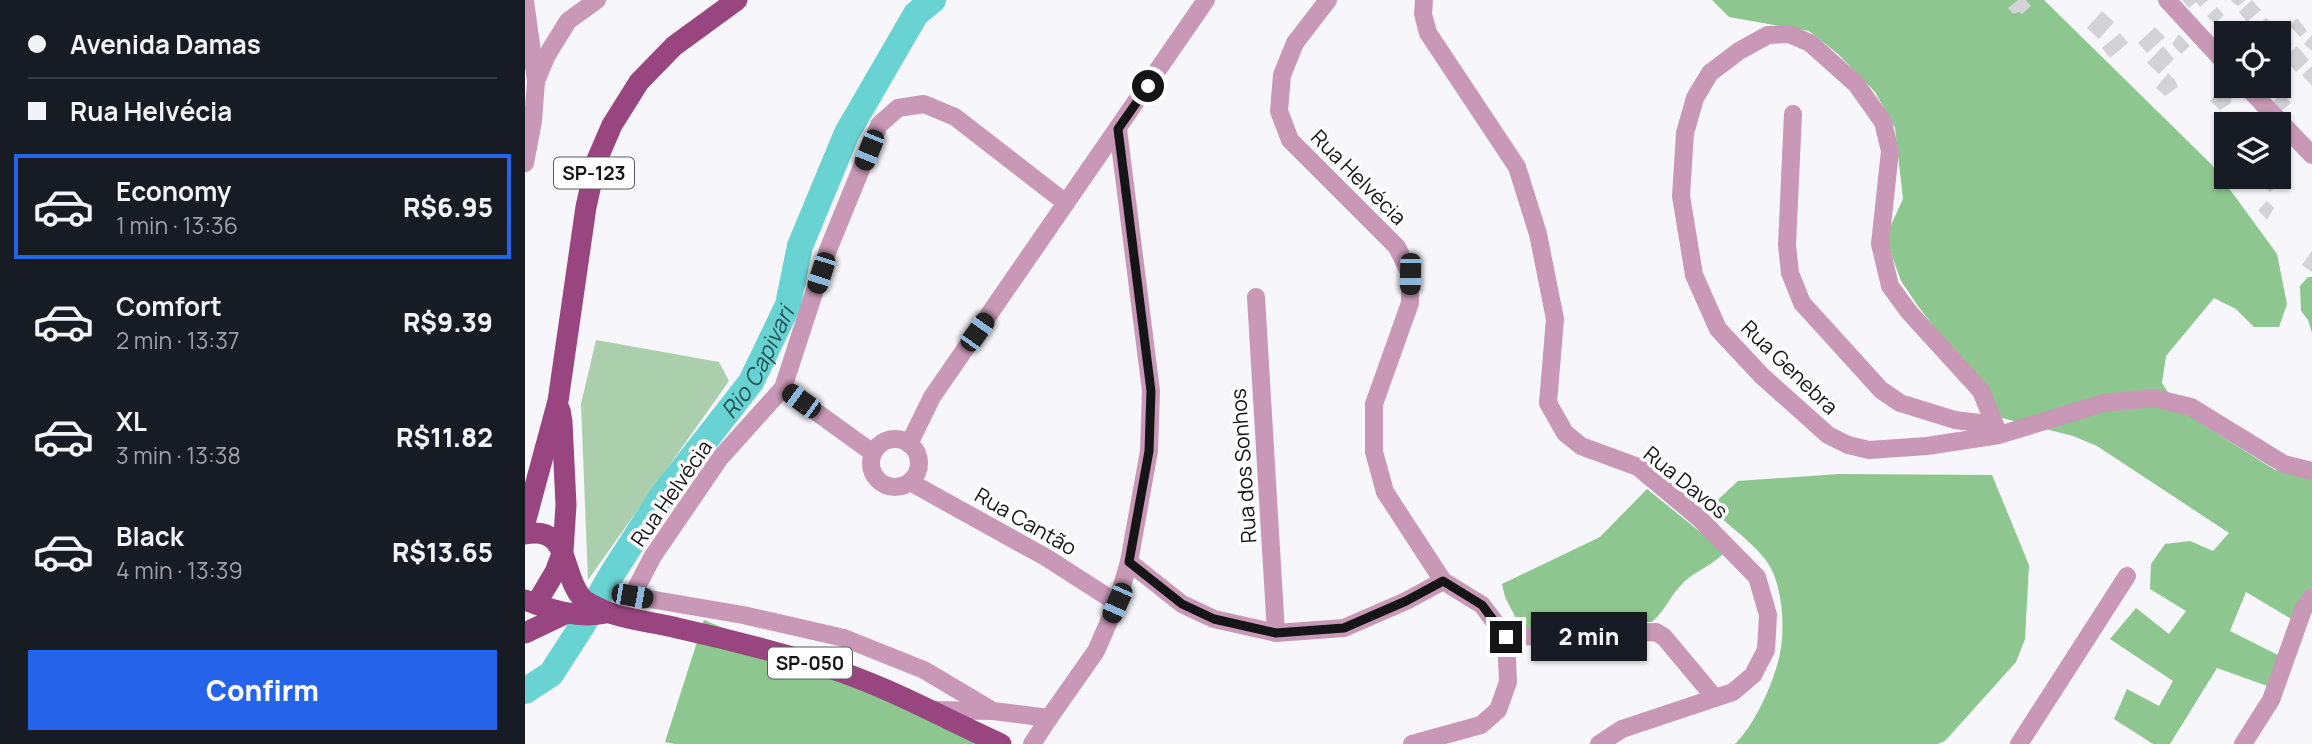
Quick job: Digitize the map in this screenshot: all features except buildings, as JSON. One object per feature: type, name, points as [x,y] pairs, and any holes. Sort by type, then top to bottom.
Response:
[{"type":"main road","name":"SP-123","points":[[525,523],[558,401],[586,207],[596,162],[613,125],[639,82],[674,46],[737,0]]},
{"type":"main road","name":"SP-123","points":[[530,602],[555,572],[563,551],[566,505],[562,422],[558,401]]},
{"type":"main road","points":[[525,534],[543,534],[563,551],[576,590],[595,612],[525,633]]},
{"type":"main road","name":"SP-050","points":[[530,602],[684,629],[826,667],[885,688],[1001,744]]},
{"type":"street","points":[[536,81],[547,55],[568,21],[597,0]]},
{"type":"street","points":[[909,443],[932,397],[1206,0]]},
{"type":"street","name":"Rua Helvécia","points":[[1328,0],[1294,43],[1282,75],[1279,111],[1290,140],[1397,247],[1410,274],[1410,303],[1374,404],[1374,452],[1385,492],[1443,581],[1482,605],[1506,637]]},
{"type":"street","name":"Rua Davos","points":[[1424,0],[1423,14],[1428,33],[1517,167],[1538,234],[1555,319],[1548,403],[1565,433],[1581,446],[1638,467],[1699,517],[1757,577],[1768,615],[1766,650],[1753,675],[1733,692],[1622,729],[1599,744]]},
{"type":"street","points":[[2167,0],[2214,51]]},
{"type":"street","points":[[525,1],[536,81],[533,121],[525,163]]},
{"type":"street","name":"Rua Genebra","points":[[1997,430],[1981,391],[1909,312],[1890,286],[1880,244],[1890,151],[1883,122],[1856,84],[1811,43],[1789,34],[1768,35],[1739,51],[1710,73],[1695,98],[1685,134],[1681,196],[1694,275],[1717,329],[1762,376],[1828,435],[1848,445],[1869,450],[1927,446],[1997,430],[2104,403],[2154,398],[2191,407],[2284,464],[2312,471]]},
{"type":"street","points":[[2257,98],[2312,155]]},
{"type":"street","name":"Rua Helvécia","points":[[595,612],[632,596],[653,556],[720,458],[783,388],[828,250],[879,125],[898,108],[924,104],[955,117],[1066,203]]},
{"type":"street","points":[[1793,114],[1787,245],[1790,273],[1802,303],[1881,390],[1900,403],[1997,430]]},
{"type":"street","points":[[1032,744],[1096,651],[1117,603],[1129,562],[1149,451],[1151,391],[1118,129]]},
{"type":"street","name":"Rua dos Sonhos","points":[[1256,297],[1276,633]]},
{"type":"street","points":[[783,388],[873,453]]},
{"type":"street","points":[[899,439],[909,443],[919,458],[919,467],[910,482],[893,487],[884,484],[872,471],[873,453],[880,444],[889,440],[899,439]]},
{"type":"street","name":"Rua Cantão","points":[[910,482],[1047,558],[1117,603]]},
{"type":"street","points":[[1129,562],[1182,604],[1214,619],[1276,633],[1344,628],[1406,601],[1443,581]]},
{"type":"street","points":[[2019,744],[2127,576]]},
{"type":"street","points":[[632,596],[743,615],[844,638],[924,670],[993,711]]},
{"type":"street","points":[[2243,744],[2271,700],[2303,610],[2312,597]]},
{"type":"street","points":[[1412,744],[1481,725],[1498,710],[1508,682],[1506,637],[1657,632],[1714,698]]},
{"type":"street","points":[[931,710],[993,711],[1049,718]]},
{"type":"green space","points":[[1712,0],[2044,0],[2212,165],[2214,189],[2230,189],[2277,254],[2287,304],[2279,327],[2254,327],[2236,309],[2214,298],[2166,356],[2162,383],[2180,410],[2275,470],[2312,479],[2312,591],[2293,620],[2246,592],[2230,631],[2278,655],[2273,688],[2217,668],[2170,744],[2153,744],[2114,719],[2127,689],[2159,706],[2173,681],[2110,639],[2136,608],[2169,634],[2186,611],[2150,589],[2151,564],[2165,544],[2190,541],[2213,551],[2229,533],[2097,446],[2073,436],[1998,417],[1901,281],[1886,236],[1903,199],[1895,128],[1875,92],[1838,54],[1809,31],[1729,17]]},
{"type":"green space","points":[[2308,277],[2312,277],[2312,333],[2308,320],[2301,311],[2300,286]]},
{"type":"green space","points":[[596,340],[719,362],[729,381],[588,580],[581,404]]},
{"type":"green space","points":[[1840,474],[1992,475],[2029,565],[2025,639],[2016,662],[1945,741],[1938,744],[1735,744],[1756,716],[1776,668],[1781,647],[1781,607],[1776,580],[1765,559],[1709,508],[1738,481]]},
{"type":"green space","points":[[1647,489],[1725,552],[1684,582],[1652,622],[1563,624],[1522,630],[1505,597],[1502,584],[1600,537]]},
{"type":"green space","points":[[704,620],[1004,744],[665,742]]},
{"type":"waterway","name":"Rio Capivari","points":[[525,691],[551,674],[662,496],[751,382],[788,305],[800,246],[847,133],[916,14],[933,0]]},
{"type":"route","points":[[1148,86],[1118,129],[1151,391],[1149,451],[1129,562],[1182,604],[1214,619],[1276,633],[1344,628],[1406,601],[1443,581],[1482,605],[1506,637]]}]
